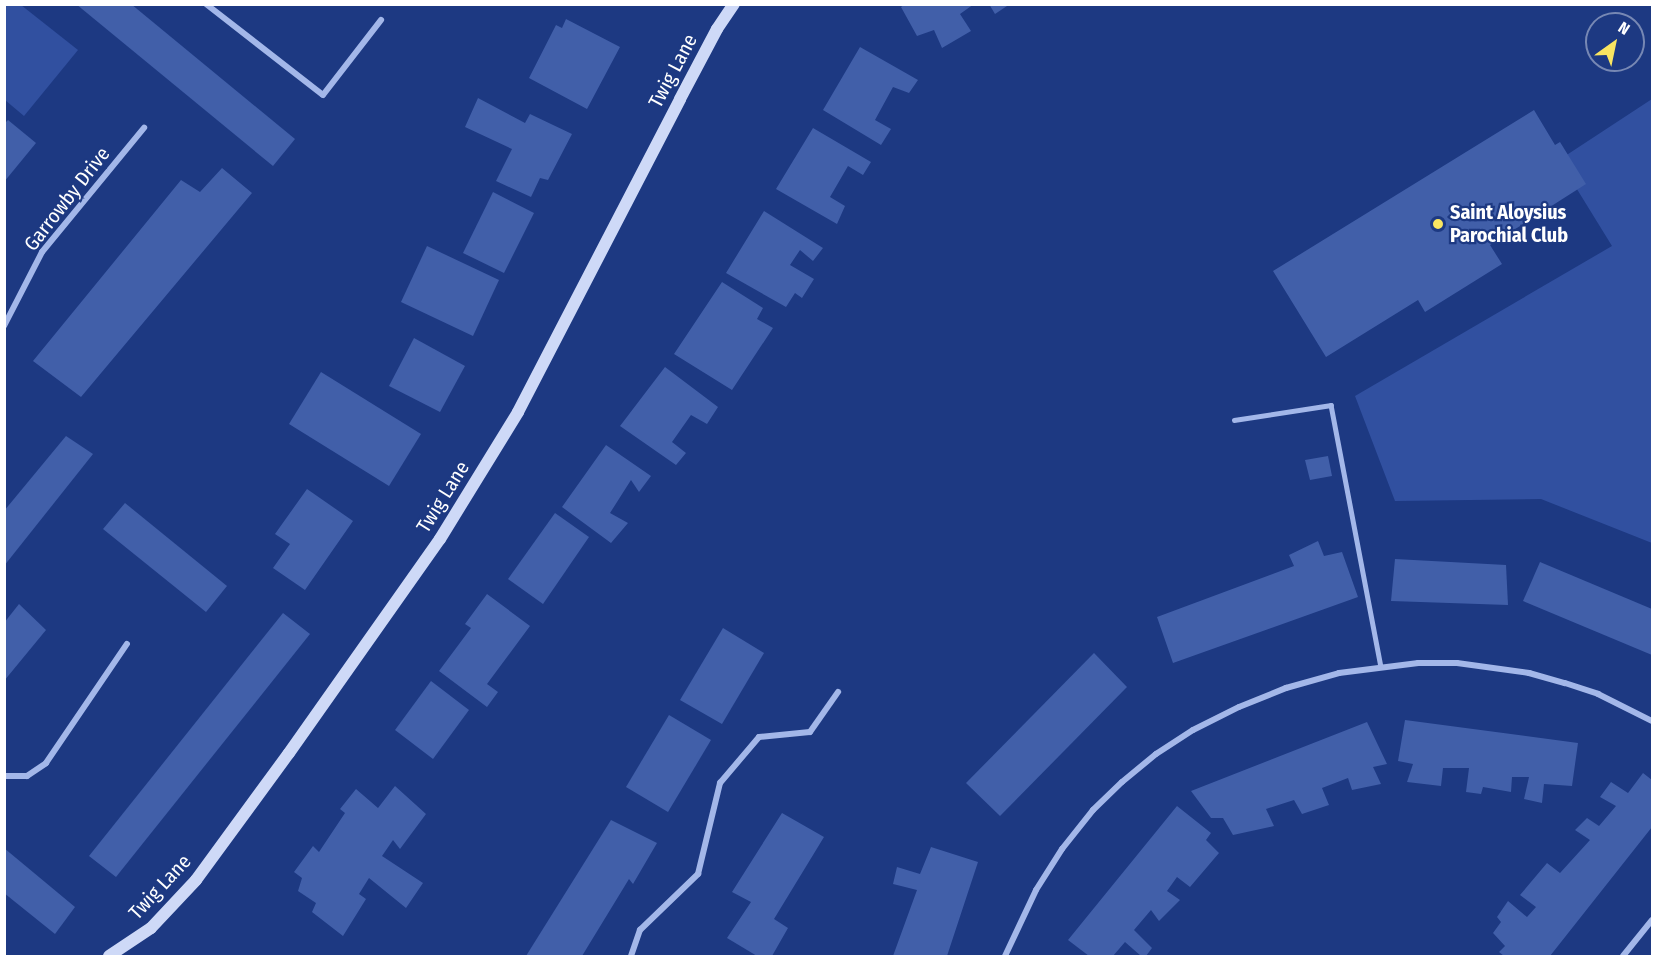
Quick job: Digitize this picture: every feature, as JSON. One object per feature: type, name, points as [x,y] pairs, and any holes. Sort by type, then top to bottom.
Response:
[{"type":"street","points":[[206,4],[323,95],[381,20]]},
{"type":"street","name":"Twig Lane","points":[[109,957],[151,928],[196,880],[290,753],[440,539],[518,412],[717,29],[734,4]]},
{"type":"street","name":"Garrowby Drive","points":[[4,326],[42,252],[144,128]]},
{"type":"street","points":[[4,776],[27,776],[46,764],[127,644]]},
{"type":"street","points":[[1005,957],[1036,890],[1062,849],[1093,810],[1155,754],[1193,730],[1239,707],[1286,688],[1339,673],[1381,666],[1457,663],[1528,673],[1598,694],[1653,721]]},
{"type":"street","points":[[632,957],[640,930],[698,874],[720,783],[759,737],[810,732],[838,692]]},
{"type":"street","points":[[1623,957],[1653,920]]},
{"type":"lane","points":[[1234,420],[1330,405],[1381,666]]},
{"type":"shaded area","points":[[4,5],[21,5],[78,50],[24,116],[5,100]]},
{"type":"shaded area","points":[[1652,99],[1652,543],[1541,499],[1395,501],[1355,396],[1612,246],[1559,160]]},
{"type":"building","points":[[76,4],[131,4],[295,139],[273,166]]},
{"type":"building","points":[[905,4],[974,4],[960,14],[971,31],[942,48],[934,30],[917,36],[901,7]]},
{"type":"building","points":[[989,4],[1010,4],[995,14]]},
{"type":"building","points":[[566,19],[620,47],[587,109],[529,78],[556,25],[562,28]]},
{"type":"building","points":[[860,47],[918,80],[909,93],[893,87],[875,120],[891,129],[881,145],[823,110]]},
{"type":"building","points":[[478,98],[525,123],[530,114],[572,134],[548,180],[540,178],[531,197],[496,181],[512,149],[465,127]]},
{"type":"building","name":"Saint Aloysius Parochial Club","points":[[1534,110],[1555,145],[1560,142],[1586,184],[1490,245],[1502,264],[1425,312],[1418,300],[1326,357],[1273,271]]},
{"type":"building","points":[[8,120],[36,143],[4,182],[4,124]]},
{"type":"building","points":[[813,128],[871,162],[863,175],[848,166],[830,197],[845,206],[837,224],[776,189]]},
{"type":"building","points":[[222,168],[252,193],[81,397],[33,361],[181,180],[200,192]]},
{"type":"building","points":[[493,192],[534,213],[504,273],[463,253]]},
{"type":"building","points":[[764,211],[823,248],[813,261],[800,250],[790,265],[814,279],[802,298],[795,293],[786,307],[726,273]]},
{"type":"building","points":[[427,246],[499,280],[473,336],[401,302]]},
{"type":"building","points":[[722,282],[763,308],[757,319],[773,328],[732,390],[674,354]]},
{"type":"building","points":[[414,338],[465,366],[440,412],[389,386]]},
{"type":"building","points":[[665,367],[718,407],[707,424],[691,415],[672,442],[686,453],[676,465],[620,426]]},
{"type":"building","points":[[321,372],[421,434],[389,486],[289,424]]},
{"type":"building","points":[[66,436],[93,454],[4,566],[4,511]]},
{"type":"building","points":[[606,445],[651,476],[639,492],[631,480],[610,513],[628,523],[611,543],[562,507]]},
{"type":"building","points":[[1328,456],[1332,476],[1310,480],[1305,460]]},
{"type":"building","points":[[307,489],[353,521],[305,590],[273,568],[290,544],[275,534]]},
{"type":"building","points":[[125,503],[227,586],[206,612],[103,529]]},
{"type":"building","points":[[555,513],[589,537],[543,604],[508,579]]},
{"type":"building","points":[[1318,541],[1324,556],[1342,552],[1358,597],[1173,663],[1157,617],[1294,566],[1289,555]]},
{"type":"building","points":[[1395,559],[1506,565],[1508,605],[1391,601]]},
{"type":"building","points":[[1540,562],[1652,609],[1652,655],[1523,601]]},
{"type":"building","points":[[487,594],[530,626],[487,684],[498,692],[487,707],[439,671],[471,628],[465,624]]},
{"type":"building","points":[[19,604],[46,630],[4,681],[4,623]]},
{"type":"building","points":[[283,613],[310,634],[116,877],[89,856]]},
{"type":"building","points":[[723,628],[764,653],[722,724],[680,700]]},
{"type":"building","points":[[1094,653],[1127,687],[1000,816],[966,783]]},
{"type":"building","points":[[431,681],[469,710],[433,759],[395,730]]},
{"type":"building","points":[[669,715],[711,740],[668,812],[626,787]]},
{"type":"building","points":[[1405,720],[1578,743],[1572,786],[1544,784],[1542,803],[1524,799],[1529,777],[1512,777],[1511,792],[1483,787],[1481,794],[1466,792],[1469,768],[1443,768],[1441,786],[1407,782],[1413,764],[1398,761]]},
{"type":"building","points":[[1367,722],[1387,764],[1373,767],[1381,784],[1352,790],[1348,778],[1322,788],[1329,805],[1302,814],[1294,800],[1266,809],[1274,826],[1233,835],[1223,818],[1211,818],[1191,791]]},
{"type":"building","points":[[1643,773],[1652,780],[1652,827],[1550,956],[1504,956],[1499,952],[1505,946],[1493,933],[1501,922],[1497,917],[1508,901],[1527,917],[1536,907],[1520,895],[1547,863],[1560,873],[1590,840],[1575,830],[1587,818],[1599,826],[1616,806],[1600,797],[1611,782],[1628,793]]},
{"type":"building","points":[[395,786],[426,814],[400,849],[393,840],[382,856],[423,883],[406,908],[369,878],[359,894],[366,899],[343,936],[312,912],[316,903],[298,891],[302,878],[294,872],[313,846],[319,852],[345,813],[340,809],[356,789],[378,808]]},
{"type":"building","points":[[1177,806],[1211,833],[1206,840],[1219,853],[1190,887],[1177,877],[1167,891],[1180,900],[1159,921],[1151,910],[1134,930],[1152,948],[1146,956],[1141,956],[1125,942],[1113,956],[1089,956],[1068,940]]},
{"type":"building","points":[[782,813],[824,837],[774,919],[788,928],[772,956],[757,956],[727,938],[751,902],[732,892]]},
{"type":"building","points":[[611,820],[657,843],[633,884],[629,879],[582,956],[526,956]]},
{"type":"building","points":[[931,847],[978,862],[947,956],[893,956],[917,890],[893,884],[897,867],[920,874]]},
{"type":"building","points":[[4,848],[75,907],[55,934],[4,893]]},
{"type":"place","name":"Saint Aloysius Parochial Club","points":[[1438,224]]}]
